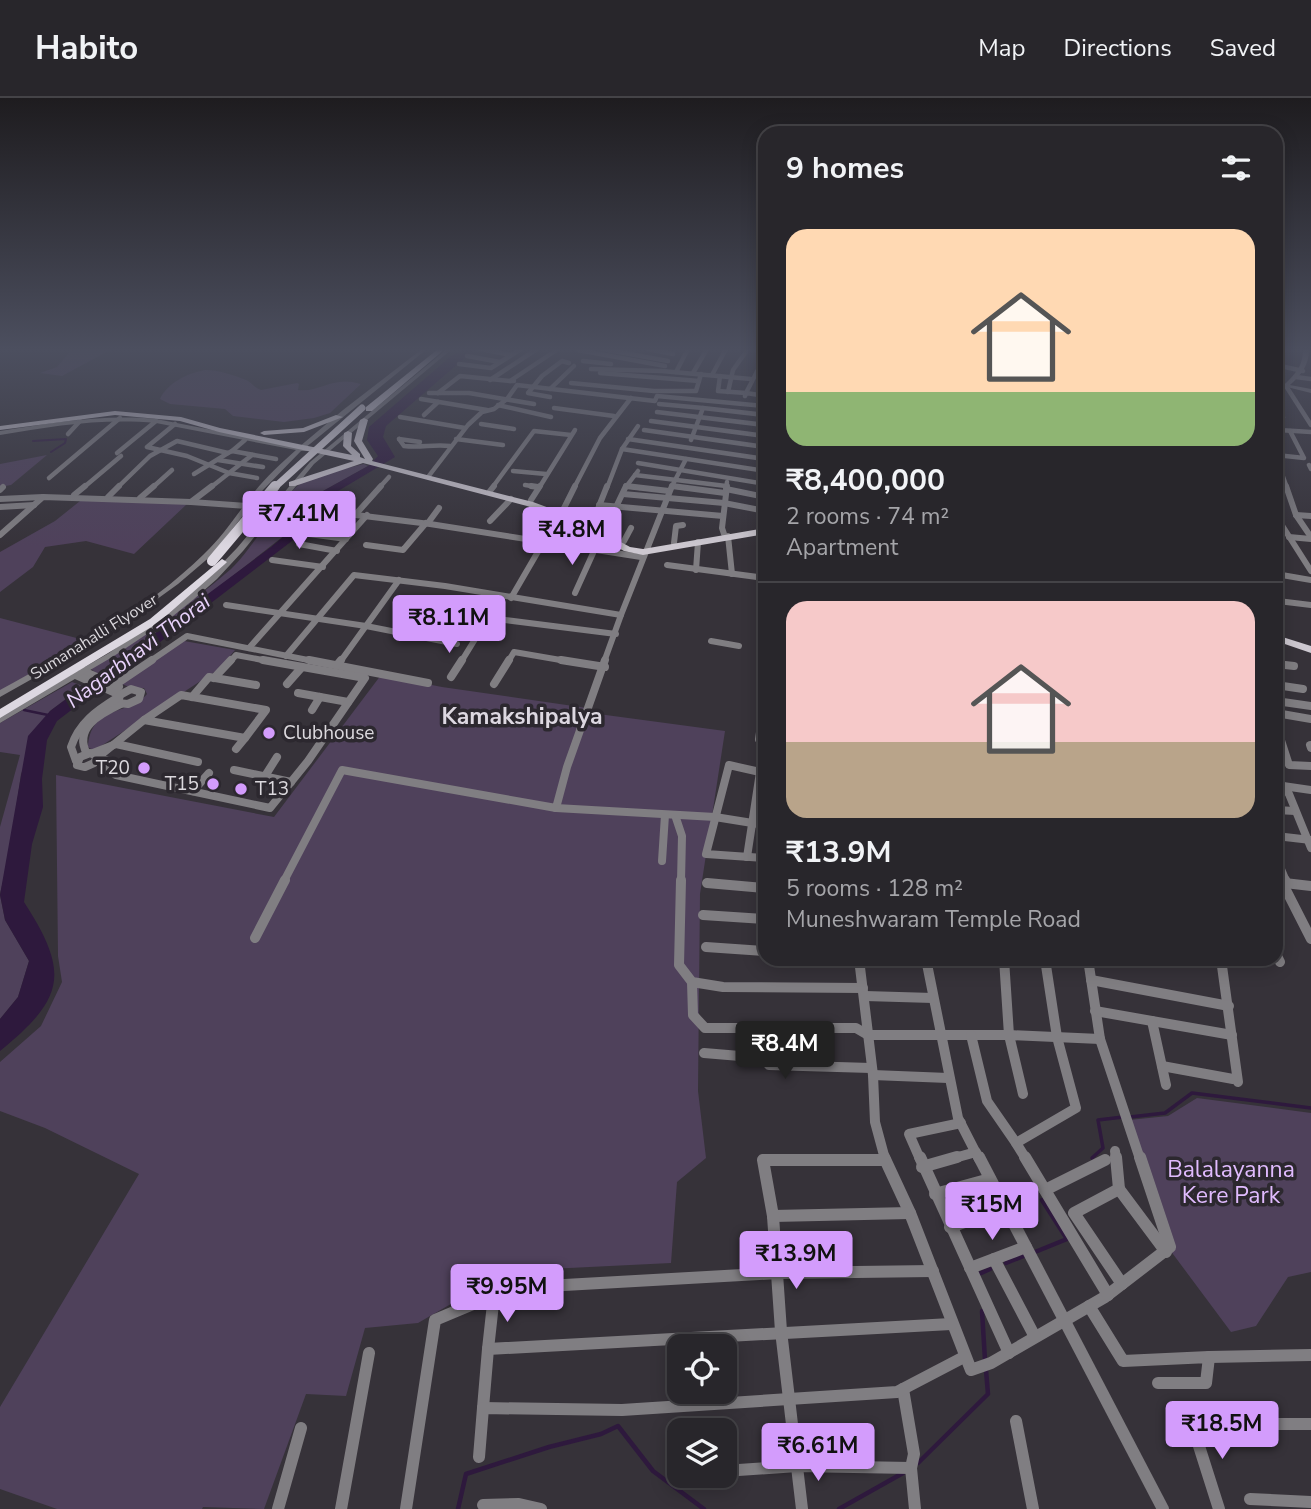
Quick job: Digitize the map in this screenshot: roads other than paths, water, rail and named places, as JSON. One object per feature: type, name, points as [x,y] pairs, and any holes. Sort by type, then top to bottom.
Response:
[{"type":"highway","name":"Sumanahalli Flyover","points":[[0,713],[154,621],[217,561],[289,481],[358,415]]},
{"type":"highway","name":"Sumanahalli Flyover","points":[[0,705],[144,619],[217,561]]},
{"type":"main road","points":[[0,428],[89,415]]},
{"type":"main road","points":[[0,428],[91,415]]},
{"type":"main road","points":[[148,415],[181,419],[219,430],[306,446],[364,459],[391,470],[430,476],[531,500],[562,510],[643,552],[674,543],[758,530]]},
{"type":"main road","points":[[186,415],[286,438],[306,446]]},
{"type":"main road","points":[[253,432],[298,431],[339,417]]},
{"type":"main road","points":[[364,420],[358,441],[364,459]]},
{"type":"main road","points":[[286,438],[323,430]]},
{"type":"main road","points":[[346,435],[346,446],[364,459]]},
{"type":"main road","points":[[304,471],[364,459]]},
{"type":"main road","points":[[292,484],[364,459]]},
{"type":"main road","points":[[430,476],[574,520],[627,549],[643,552],[726,535]]},
{"type":"main road","points":[[1283,638],[1311,648]]},
{"type":"street","points":[[0,694],[97,640],[170,587],[214,549],[268,480],[342,415]]},
{"type":"street","points":[[0,720],[81,674],[141,635],[205,586],[248,541],[304,471],[370,415]]},
{"type":"street","points":[[430,476],[465,428],[483,415]]},
{"type":"street","points":[[488,415],[481,424],[573,432],[531,500]]},
{"type":"street","points":[[539,415],[551,417]]},
{"type":"street","points":[[562,510],[592,448],[614,415]]},
{"type":"street","points":[[689,415],[758,424]]},
{"type":"street","points":[[556,808],[567,767],[605,667],[643,552],[702,416]]},
{"type":"street","points":[[400,417],[465,428]]},
{"type":"street","points":[[0,428],[120,418],[175,424],[245,440],[306,446]]},
{"type":"street","points":[[49,478],[120,418]]},
{"type":"street","points":[[732,575],[723,516],[729,465],[739,443],[758,418]]},
{"type":"street","points":[[68,434],[80,421]]},
{"type":"street","points":[[74,495],[156,421]]},
{"type":"street","points":[[651,421],[758,435]]},
{"type":"street","points":[[141,452],[175,424]]},
{"type":"street","points":[[592,524],[622,449],[638,426]]},
{"type":"street","points":[[323,430],[346,435]]},
{"type":"street","points":[[490,491],[534,430]]},
{"type":"street","points":[[644,430],[758,446]]},
{"type":"street","points":[[1283,430],[1311,432]]},
{"type":"street","points":[[1283,456],[1304,458],[1290,431]]},
{"type":"street","points":[[421,442],[426,436]]},
{"type":"street","points":[[428,443],[420,448],[404,446],[399,439],[450,446]]},
{"type":"street","points":[[456,439],[503,445]]},
{"type":"street","points":[[628,439],[758,458]]},
{"type":"street","points":[[194,474],[245,440]]},
{"type":"street","points":[[107,497],[158,450],[177,441],[276,458],[254,477],[229,473],[208,464],[158,450],[147,447]]},
{"type":"street","points":[[622,449],[758,470]]},
{"type":"street","points":[[191,502],[252,455]]},
{"type":"street","points":[[218,460],[263,467]]},
{"type":"street","points":[[290,460],[312,463]]},
{"type":"street","points":[[617,507],[640,464],[758,482]]},
{"type":"street","points":[[140,498],[172,470]]},
{"type":"street","points":[[356,514],[391,470]]},
{"type":"street","points":[[513,471],[546,474]]},
{"type":"street","points":[[635,475],[758,496]]},
{"type":"street","points":[[1283,477],[1296,515],[1311,538]]},
{"type":"street","points":[[525,485],[538,487]]},
{"type":"street","points":[[626,486],[669,491],[758,510]]},
{"type":"street","points":[[623,494],[726,489]]},
{"type":"street","points":[[1283,492],[1288,492]]},
{"type":"street","points":[[0,499],[74,495],[247,506]]},
{"type":"street","points":[[0,535],[43,497]]},
{"type":"street","points":[[490,521],[511,499]]},
{"type":"street","points":[[0,507],[34,505]]},
{"type":"street","points":[[599,505],[695,518],[723,516]]},
{"type":"street","points":[[366,545],[403,550],[439,508]]},
{"type":"street","points":[[331,512],[427,523],[594,551],[643,552]]},
{"type":"street","points":[[249,648],[367,515]]},
{"type":"street","points":[[1296,515],[1311,516]]},
{"type":"street","points":[[556,532],[574,520]]},
{"type":"street","points":[[674,543],[676,526],[683,525]]},
{"type":"street","points":[[1283,527],[1311,571]]},
{"type":"street","points":[[624,541],[631,528]]},
{"type":"street","points":[[309,534],[346,539]]},
{"type":"street","points":[[1289,537],[1311,538]]},
{"type":"street","points":[[696,570],[698,542]]},
{"type":"street","points":[[511,598],[543,543]]},
{"type":"street","points":[[299,544],[337,551]]},
{"type":"street","points":[[575,593],[594,551]]},
{"type":"street","points":[[272,560],[323,567]]},
{"type":"street","points":[[667,565],[758,577]]},
{"type":"street","points":[[286,656],[354,575],[621,615]]},
{"type":"street","points":[[1283,576],[1311,580]]},
{"type":"street","points":[[337,665],[399,580]]},
{"type":"street","points":[[451,677],[502,597]]},
{"type":"street","points":[[1283,602],[1311,605]]},
{"type":"street","points":[[226,605],[366,626],[457,644]]},
{"type":"street","points":[[505,620],[616,634]]},
{"type":"street","points":[[112,686],[184,637],[286,656],[299,663],[365,678],[270,808],[116,775],[108,770],[106,761],[81,746],[81,737],[87,727],[121,697]]},
{"type":"street","points":[[711,641],[739,646]]},
{"type":"street","points":[[494,684],[514,652],[605,667]]},
{"type":"street","points":[[214,678],[236,655],[337,665],[428,683]]},
{"type":"street","points":[[287,684],[299,663]]},
{"type":"street","points":[[1283,665],[1294,666]]},
{"type":"street","points":[[81,674],[112,686],[121,697]]},
{"type":"street","points":[[192,697],[209,677],[256,685]]},
{"type":"street","points":[[1283,686],[1303,689]]},
{"type":"street","points":[[298,693],[348,702]]},
{"type":"street","points":[[121,697],[94,712],[79,727],[71,747],[77,765],[85,767],[92,755],[116,744],[144,720],[181,695],[266,710]]},
{"type":"street","points":[[312,710],[320,697]]},
{"type":"street","points":[[236,750],[272,702]]},
{"type":"street","points":[[1283,702],[1311,706]]},
{"type":"street","points":[[1283,714],[1311,719]]},
{"type":"street","points":[[144,720],[244,738]]},
{"type":"street","points":[[116,744],[198,762]]},
{"type":"street","points":[[1283,746],[1289,765],[1311,766]]},
{"type":"street","points":[[265,776],[277,757]]},
{"type":"street","points":[[758,770],[729,765],[706,854],[758,858]]},
{"type":"street","points":[[234,770],[291,782]]},
{"type":"street","points":[[255,938],[342,770],[556,808],[715,817],[758,824]]},
{"type":"street","points":[[193,791],[209,772]]},
{"type":"street","points":[[1283,786],[1311,790]]},
{"type":"street","points":[[1283,792],[1310,842]]},
{"type":"street","points":[[747,857],[751,824],[758,804]]},
{"type":"street","points":[[1283,810],[1295,811]]},
{"type":"street","points":[[662,861],[670,815]]},
{"type":"street","points":[[670,815],[682,836],[679,965],[692,982],[693,1015],[705,1028],[856,1027],[868,1035],[1009,1035],[1100,1039]]},
{"type":"street","points":[[1283,837],[1310,842]]},
{"type":"street","points":[[1283,874],[1286,882],[1284,886],[1311,939]]},
{"type":"street","points":[[1283,882],[1311,887]]},
{"type":"street","points":[[707,883],[758,887]]},
{"type":"street","points":[[703,915],[758,919]]},
{"type":"street","points":[[706,947],[758,951]]},
{"type":"street","points":[[860,966],[875,1122],[885,1160],[910,1213],[971,1370],[1009,1353],[1108,1295],[1170,1247],[1100,1039],[1089,966]]},
{"type":"street","points":[[927,966],[948,1078],[961,1123],[1163,1509]]},
{"type":"street","points":[[1004,966],[1009,1035],[1023,1094]]},
{"type":"street","points":[[1016,1143],[1076,1108],[1057,1037],[1046,966]]},
{"type":"street","points":[[1162,1066],[1236,1081],[1222,966]]},
{"type":"street","points":[[1091,980],[1229,1006]]},
{"type":"street","points":[[692,982],[723,987],[864,992],[933,998]]},
{"type":"street","points":[[1095,1011],[1232,1035]]},
{"type":"street","points":[[1152,1021],[1166,1085]]},
{"type":"street","points":[[971,1035],[987,1101],[1016,1143],[1108,1295]]},
{"type":"street","points":[[704,1053],[764,1058],[769,1065],[948,1078]]},
{"type":"street","points":[[961,1123],[909,1134],[1009,1353]]},
{"type":"street","points":[[1115,1151],[1119,1189],[1166,1252]]},
{"type":"street","points":[[922,1167],[976,1152]]},
{"type":"street","points":[[802,1509],[781,1331],[773,1216],[763,1160],[885,1160]]},
{"type":"street","points":[[1048,1195],[1105,1160]]},
{"type":"street","points":[[935,1194],[990,1179]]},
{"type":"street","points":[[1119,1189],[1074,1213],[1122,1284]]},
{"type":"street","points":[[950,1227],[1005,1208]]},
{"type":"street","points":[[773,1216],[910,1213]]},
{"type":"street","points":[[970,1268],[1026,1247]]},
{"type":"street","points":[[994,1259],[1035,1337]]},
{"type":"street","points":[[406,1509],[435,1320],[511,1288],[778,1273],[933,1271]]},
{"type":"street","points":[[479,1457],[494,1295]]},
{"type":"street","points":[[1089,1306],[1123,1361],[1311,1355]]},
{"type":"street","points":[[488,1349],[781,1331],[951,1324]]},
{"type":"street","points":[[341,1509],[369,1353]]},
{"type":"street","points":[[483,1408],[622,1410],[788,1397],[897,1392],[964,1357]]},
{"type":"street","points":[[1158,1383],[1206,1383],[1209,1357]]},
{"type":"street","points":[[902,1388],[914,1454],[911,1468],[915,1509]]},
{"type":"street","points":[[1016,1421],[1033,1509]]},
{"type":"street","points":[[1219,1509],[1192,1423],[1311,1423]]},
{"type":"street","points":[[278,1509],[301,1427]]},
{"type":"street","points":[[737,1470],[797,1466],[911,1468]]},
{"type":"street","points":[[1250,1499],[1311,1502]]},
{"type":"street","points":[[484,1505],[519,1504],[541,1509]]},
{"type":"water","name":"Nagarbhavi Thorai","points":[[383,415],[399,415],[386,426],[383,437],[395,457],[333,494],[301,534],[57,721],[47,740],[42,779],[43,807],[32,844],[24,902],[49,948],[54,966],[54,983],[38,1015],[0,1051],[0,1019],[18,997],[29,961],[5,920],[0,895],[28,736],[50,711],[271,547],[295,527],[323,491],[368,466],[378,456],[367,440],[369,427]]},
{"type":"waterway","points":[[33,441],[66,439],[65,443],[51,452]]},
{"type":"waterway","points":[[24,710],[48,715]]},
{"type":"waterway","points":[[1130,1117],[1165,1113],[1192,1093],[1311,1108]]},
{"type":"waterway","points":[[1092,1158],[1103,1148],[1098,1120],[1123,1117]]},
{"type":"waterway","points":[[1035,1252],[1067,1239],[1042,1200]]},
{"type":"waterway","points":[[1006,1263],[1026,1255]]},
{"type":"waterway","points":[[979,1274],[990,1269]]},
{"type":"waterway","points":[[982,1311],[985,1360]]},
{"type":"waterway","points":[[918,1463],[988,1394],[986,1370]]},
{"type":"waterway","points":[[458,1509],[466,1474],[549,1447],[601,1434],[618,1426],[653,1471],[704,1509]]},
{"type":"waterway","points":[[839,1509],[903,1473]]},
{"type":"place","name":"Clubhouse","points":[[269,733]]},
{"type":"place","name":"T20","points":[[144,768]]},
{"type":"place","name":"T15","points":[[213,784]]},
{"type":"place","name":"T13","points":[[241,789]]},
{"type":"district","name":"Kamakshipalya","points":[[522,716]]},
{"type":"park label","name":"Balalayanna Kere Park","points":[[1231,1182]]}]
